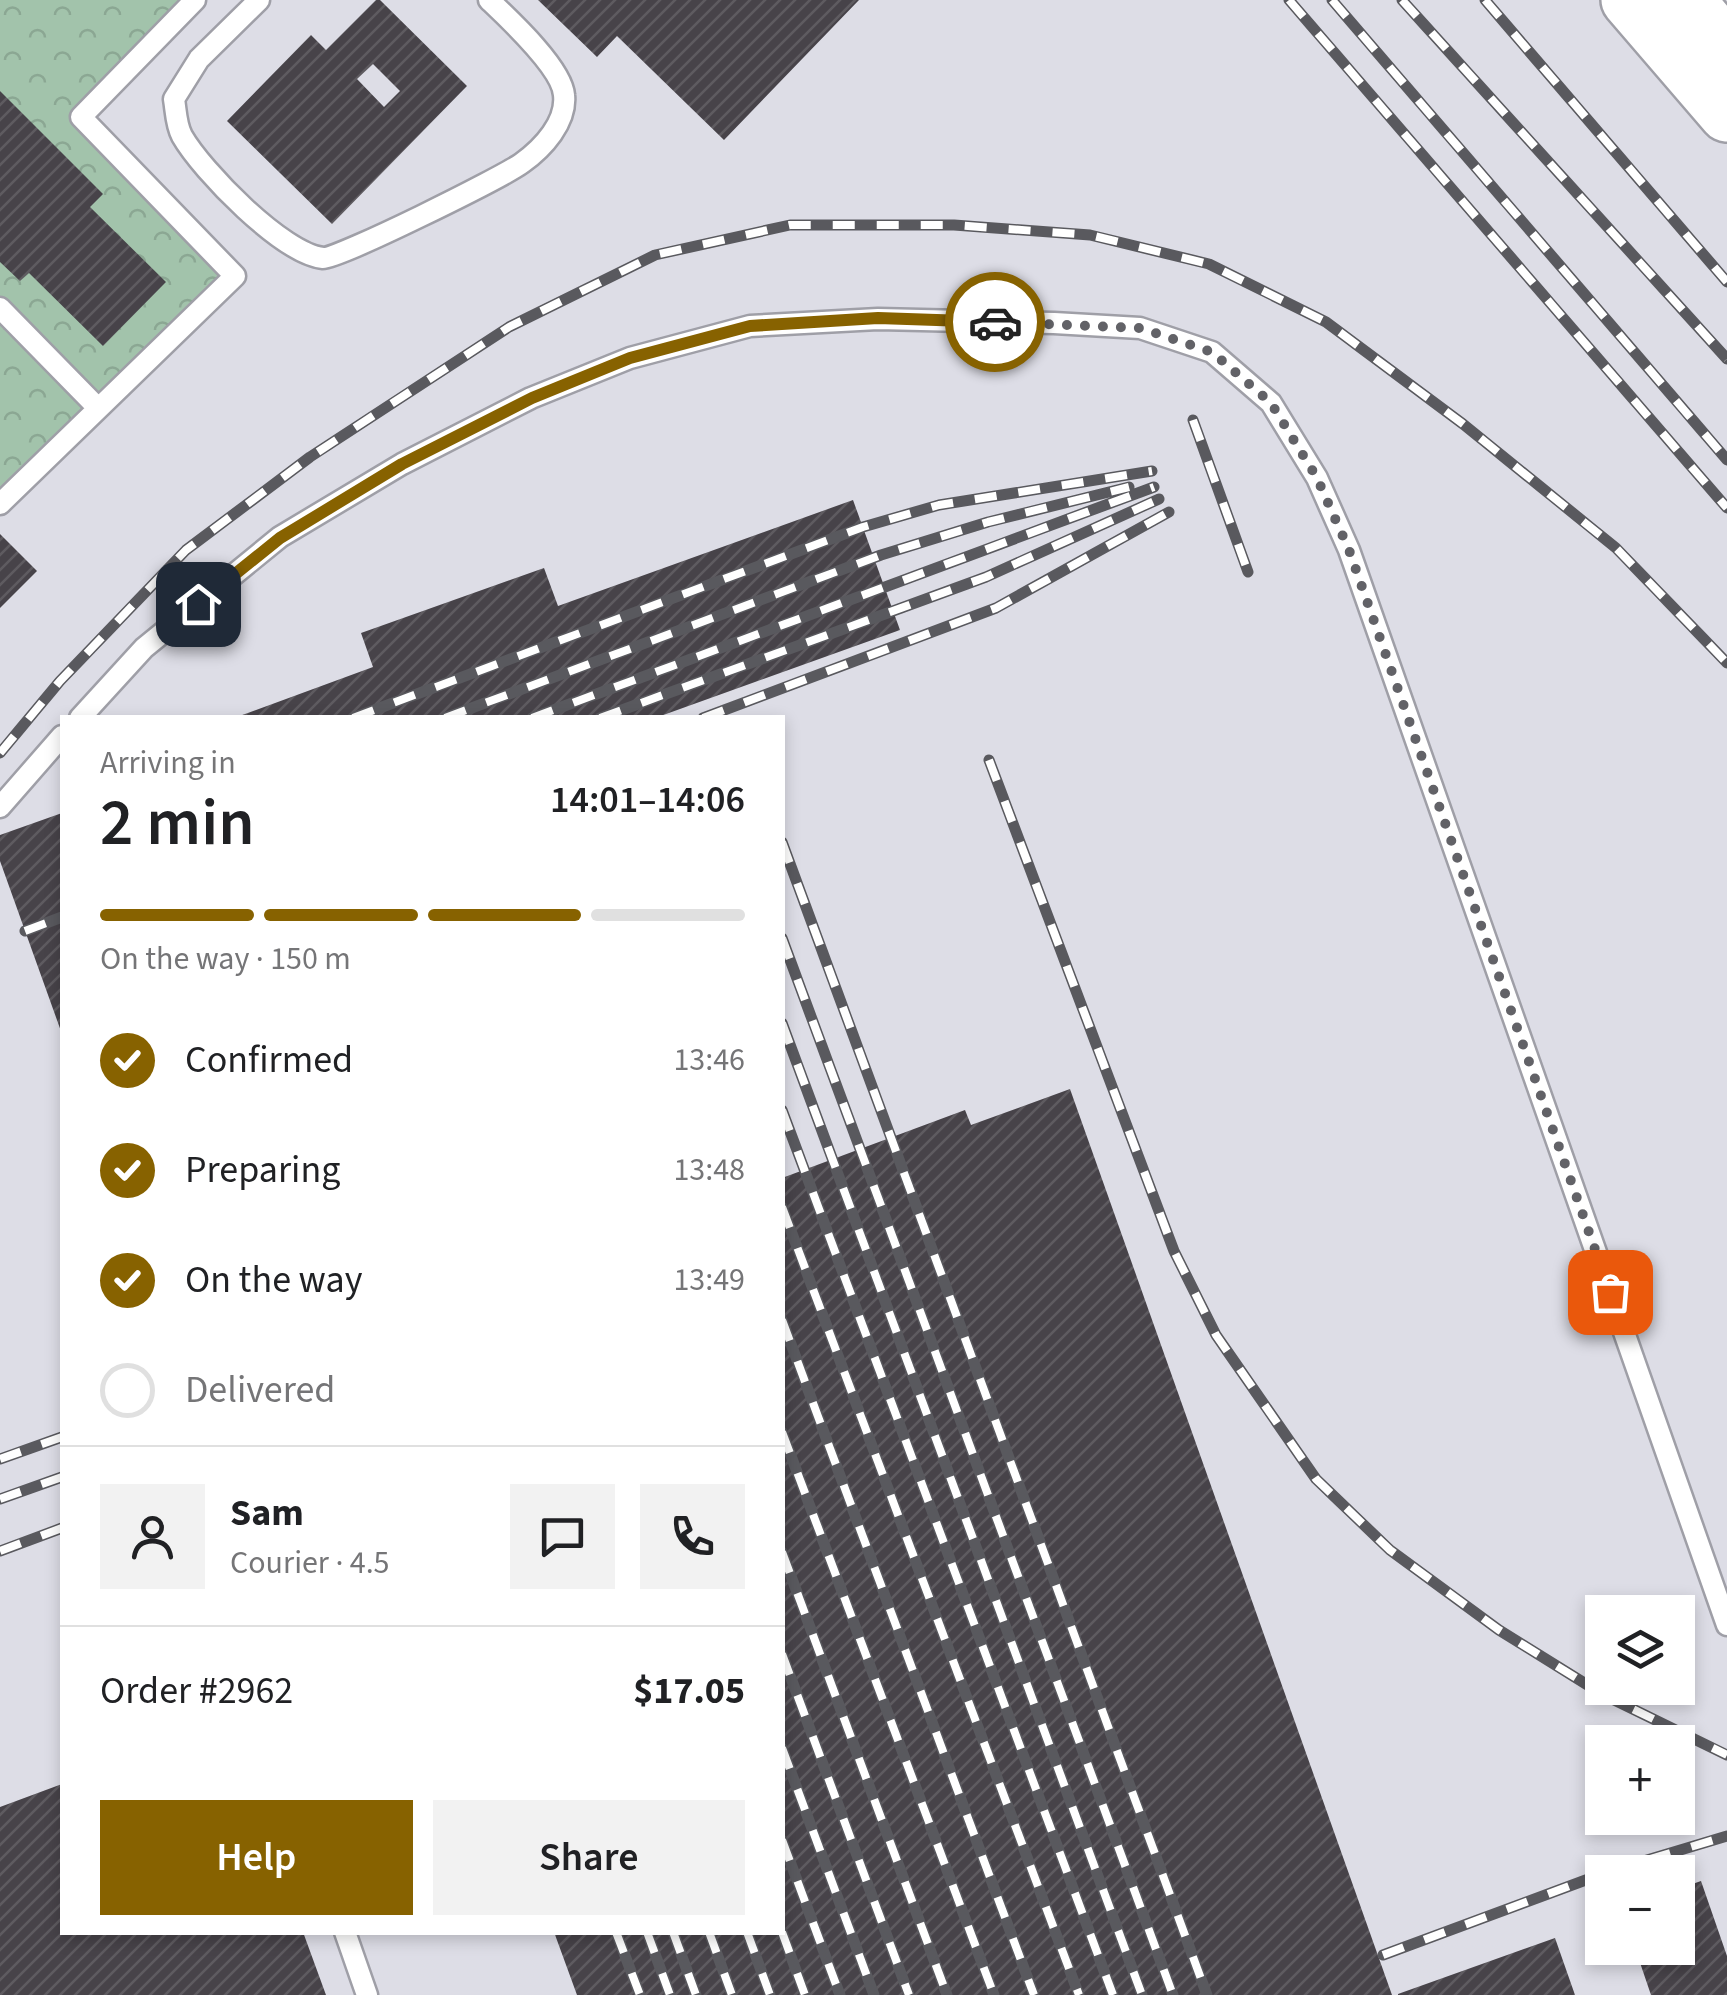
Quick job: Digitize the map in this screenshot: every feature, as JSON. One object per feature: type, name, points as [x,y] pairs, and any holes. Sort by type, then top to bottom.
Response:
[{"type":"main road","points":[[1629,0],[1727,114]]},
{"type":"main road","points":[[1686,0],[1727,48]]},
{"type":"lane","points":[[0,504],[235,276],[81,117],[196,0]]},
{"type":"lane","points":[[259,0],[199,60],[174,99],[179,131],[193,154],[260,223],[295,250],[326,259],[369,242],[523,162],[560,124],[564,92],[533,43],[489,0]]},
{"type":"lane","points":[[0,308],[98,408]]},
{"type":"lane","points":[[87,714],[144,648],[280,538],[418,456],[532,398],[630,358],[750,326],[878,318],[1140,328],[1212,352],[1271,403],[1317,478],[1349,550],[1727,1625]]},
{"type":"lane","points":[[0,807],[60,738]]},
{"type":"lane","points":[[346,1935],[368,1995]]},
{"type":"green space","points":[[0,0],[195,0],[81,117],[235,276],[0,504]]},
{"type":"building","points":[[380,0],[467,86],[332,224],[227,121],[311,35],[326,50]],"holes":[[[373,64],[400,91],[384,107],[357,79]]]},
{"type":"building","points":[[538,0],[859,0],[724,140],[617,36],[597,57]]},
{"type":"building","points":[[0,91],[103,194],[90,207],[166,282],[103,346],[29,273],[20,281],[0,262]]},
{"type":"building","points":[[853,500],[900,630],[663,715],[242,715],[373,667],[361,633],[544,568],[558,606]]},
{"type":"building","points":[[0,534],[37,571],[0,608]]},
{"type":"building","points":[[60,814],[60,1028],[0,861],[0,835]]},
{"type":"building","points":[[1070,1089],[1392,1995],[577,1995],[555,1935],[785,1935],[785,1177],[965,1110],[971,1125]]},
{"type":"building","points":[[60,1785],[60,1935],[304,1935],[326,1995],[0,1995],[0,1807]]},
{"type":"building","points":[[1701,1881],[1727,1956],[1727,1995],[1651,1995],[1641,1965],[1695,1965],[1695,1883]]},
{"type":"building","points":[[1555,1938],[1575,1995],[1398,1995],[1398,1994]]},
{"type":"railway","points":[[1289,0],[1727,508]]},
{"type":"railway","points":[[1332,0],[1727,460]]},
{"type":"railway","points":[[1402,0],[1727,359]]},
{"type":"railway","points":[[1485,0],[1727,282]]},
{"type":"railway","points":[[0,753],[60,681],[186,550],[310,457],[509,327],[655,255],[790,225],[954,225],[1090,235],[1209,264],[1326,322],[1463,424],[1616,548],[1727,663]]},
{"type":"railway","points":[[1193,420],[1248,572]]},
{"type":"railway","points":[[361,715],[863,527],[939,505],[1152,471]]},
{"type":"railway","points":[[453,715],[881,555],[988,522],[1129,487]]},
{"type":"railway","points":[[540,715],[1154,487]]},
{"type":"railway","points":[[608,715],[986,577],[1159,499]]},
{"type":"railway","points":[[711,715],[996,608],[1169,512]]},
{"type":"railway","points":[[989,760],[1174,1251],[1216,1335],[1316,1479],[1390,1550],[1499,1630],[1602,1694],[1727,1755]]},
{"type":"railway","points":[[785,850],[1207,1995]]},
{"type":"railway","points":[[25,931],[60,918]]},
{"type":"railway","points":[[785,946],[1173,1995]]},
{"type":"railway","points":[[785,1031],[1142,1995]]},
{"type":"railway","points":[[785,1118],[1113,1995]]},
{"type":"railway","points":[[785,1215],[1079,1995]]},
{"type":"railway","points":[[785,1328],[1034,1995]]},
{"type":"railway","points":[[0,1459],[60,1438]]},
{"type":"railway","points":[[785,1440],[994,1995]]},
{"type":"railway","points":[[0,1499],[60,1478]]},
{"type":"railway","points":[[0,1551],[60,1529]]},
{"type":"railway","points":[[785,1560],[947,1995]]},
{"type":"railway","points":[[785,1662],[909,1995]]},
{"type":"railway","points":[[785,1756],[874,1995]]},
{"type":"railway","points":[[1664,1855],[1727,1836]]},
{"type":"railway","points":[[785,1848],[840,1995]]},
{"type":"railway","points":[[1383,1955],[1585,1880]]},
{"type":"railway","points":[[617,1935],[640,1995]]},
{"type":"railway","points":[[648,1935],[670,1995]]},
{"type":"railway","points":[[674,1935],[696,1995]]},
{"type":"railway","points":[[710,1935],[732,1995]]},
{"type":"railway","points":[[748,1935],[770,1995]]},
{"type":"railway","points":[[783,1935],[805,1995]]},
{"type":"way so far","points":[[995,322],[1140,328],[1212,352],[1271,403],[1317,478],[1349,550],[1610,1292]]},
{"type":"route","points":[[198,604],[280,538],[402,464],[532,398],[630,358],[750,326],[878,318],[995,322]]}]
